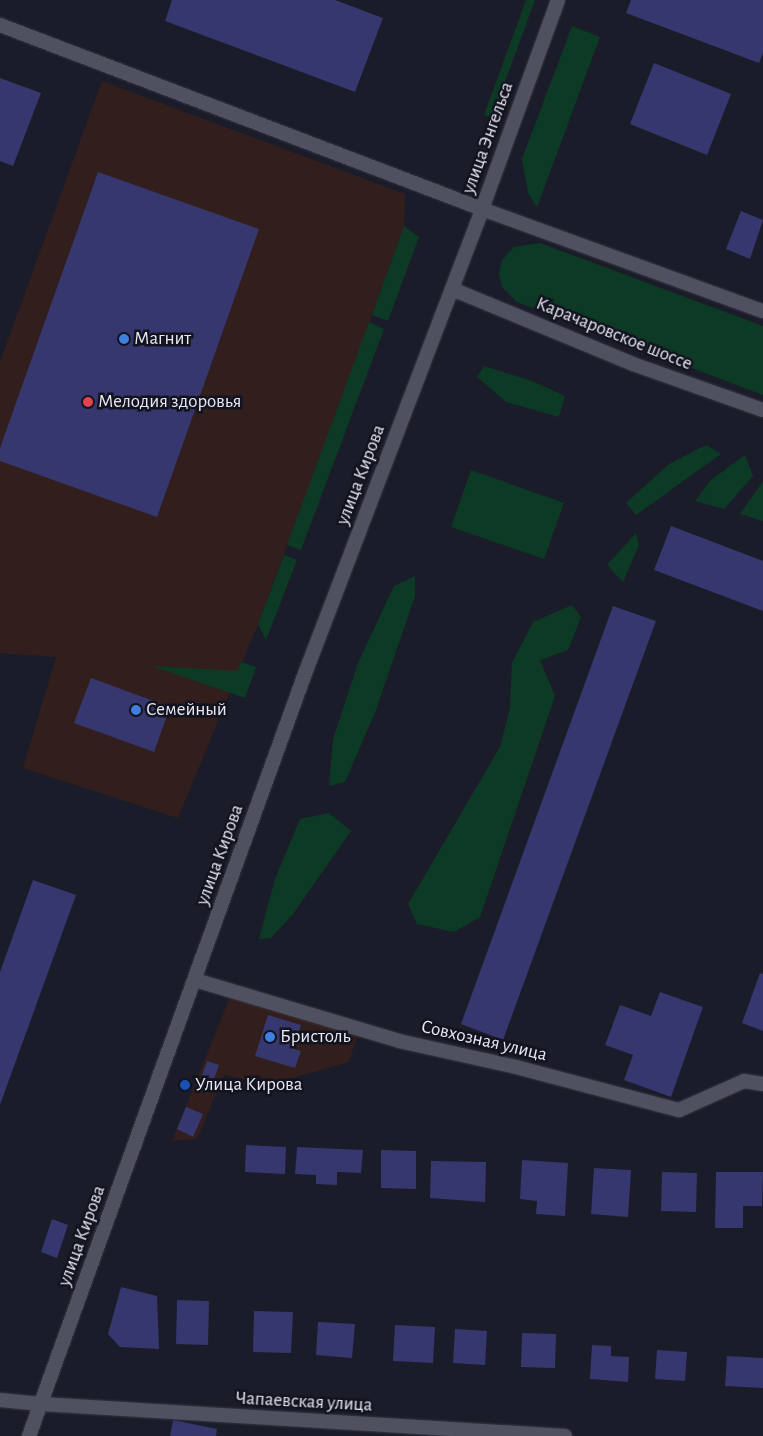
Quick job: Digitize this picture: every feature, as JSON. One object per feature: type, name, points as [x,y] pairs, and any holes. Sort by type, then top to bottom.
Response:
[{"type":"street","name":"улица Энгельса","points":[[452,289],[558,0]]},
{"type":"street","points":[[0,25],[482,209],[763,311]]},
{"type":"street","name":"Карачаровское шоссе","points":[[452,289],[633,364],[763,410]]},
{"type":"street","name":"улица Кирова","points":[[30,1436],[306,671],[452,289]]},
{"type":"street","name":"Совхозная улица","points":[[195,980],[399,1041],[516,1067],[679,1110],[744,1081],[763,1084]]},
{"type":"street","name":"Чапаевская улица","points":[[0,1400],[565,1436]]},
{"type":"shaded area","points":[[102,81],[405,194],[404,226],[372,315],[258,624],[178,818],[23,768],[56,657],[0,653],[0,362]]},
{"type":"shaded area","points":[[230,997],[357,1036],[349,1062],[271,1084],[224,1075],[197,1139],[172,1141]]},
{"type":"green space","points":[[526,0],[535,0],[492,117],[484,115]]},
{"type":"green space","points":[[572,26],[600,37],[537,207],[528,193],[522,159]]},
{"type":"green space","points":[[404,226],[419,237],[388,321],[372,315]]},
{"type":"green space","points":[[540,243],[763,326],[763,395],[517,302],[502,287],[499,273],[502,260],[514,247]]},
{"type":"green space","points":[[369,322],[384,329],[301,550],[287,545]]},
{"type":"green space","points":[[484,366],[532,381],[565,396],[559,417],[506,402],[477,377]]},
{"type":"green space","points":[[706,445],[721,454],[636,515],[626,503],[669,464]]},
{"type":"green space","points":[[745,455],[753,476],[724,509],[695,501],[711,480]]},
{"type":"green space","points":[[471,470],[564,503],[544,559],[451,527]]},
{"type":"green space","points":[[763,481],[763,521],[740,514]]},
{"type":"green space","points":[[636,533],[639,545],[623,582],[607,565]]},
{"type":"green space","points":[[284,555],[297,560],[266,640],[258,624]]},
{"type":"green space","points":[[415,576],[415,596],[376,710],[345,782],[329,786],[333,739],[358,663],[394,586]]},
{"type":"green space","points":[[572,605],[581,617],[568,650],[540,660],[555,696],[480,917],[454,932],[417,924],[408,904],[500,747],[510,708],[512,663],[533,622]]},
{"type":"green space","points":[[241,662],[256,667],[245,698],[152,666],[237,671]]},
{"type":"green space","points":[[329,813],[351,831],[293,914],[271,938],[259,939],[275,879],[300,819]]},
{"type":"building","points":[[172,0],[335,0],[383,18],[355,92],[165,21]]},
{"type":"building","points":[[631,0],[763,0],[763,53],[759,63],[626,13]]},
{"type":"building","points":[[654,63],[731,94],[707,155],[630,124]]},
{"type":"building","points":[[0,78],[41,93],[13,166],[0,161]]},
{"type":"building","points":[[98,172],[259,229],[157,517],[0,461],[0,448]]},
{"type":"building","points":[[741,211],[763,220],[750,259],[726,249]]},
{"type":"building","points":[[671,526],[763,561],[763,611],[654,570]]},
{"type":"building","points":[[613,606],[656,621],[503,1040],[461,1024]]},
{"type":"building","points":[[91,678],[170,707],[154,752],[74,723]]},
{"type":"building","points":[[33,880],[76,895],[0,1105],[0,972]]},
{"type":"building","points":[[760,973],[763,974],[763,1031],[742,1023]]},
{"type":"building","points":[[660,992],[703,1007],[671,1097],[624,1080],[633,1055],[605,1045],[620,1005],[651,1016]]},
{"type":"building","points":[[268,1015],[301,1025],[294,1049],[301,1051],[295,1068],[255,1056]]},
{"type":"building","points":[[207,1061],[219,1065],[214,1079],[202,1075]]},
{"type":"building","points":[[186,1107],[203,1114],[193,1137],[177,1129]]},
{"type":"building","points":[[246,1145],[286,1147],[285,1174],[245,1172]]},
{"type":"building","points":[[297,1147],[363,1150],[361,1173],[337,1172],[337,1185],[316,1184],[316,1175],[295,1174]]},
{"type":"building","points":[[381,1150],[416,1151],[416,1189],[381,1188]]},
{"type":"building","points":[[522,1160],[568,1163],[565,1216],[536,1214],[537,1201],[520,1199]]},
{"type":"building","points":[[431,1161],[486,1162],[485,1202],[430,1198]]},
{"type":"building","points":[[594,1168],[631,1170],[628,1217],[591,1214]]},
{"type":"building","points":[[662,1172],[697,1173],[696,1212],[661,1211]]},
{"type":"building","points":[[716,1172],[763,1172],[762,1206],[743,1206],[743,1228],[715,1228]]},
{"type":"building","points":[[52,1219],[68,1225],[57,1258],[41,1252]]},
{"type":"building","points":[[121,1287],[157,1296],[159,1349],[120,1347],[108,1334]]},
{"type":"building","points":[[177,1300],[209,1301],[208,1345],[176,1344]]},
{"type":"building","points":[[254,1311],[293,1312],[291,1353],[253,1352]]},
{"type":"building","points":[[318,1322],[355,1324],[352,1358],[316,1355]]},
{"type":"building","points":[[395,1325],[435,1327],[433,1363],[393,1361]]},
{"type":"building","points":[[455,1329],[487,1331],[485,1365],[453,1363]]},
{"type":"building","points":[[522,1333],[556,1334],[555,1368],[521,1367]]},
{"type":"building","points":[[592,1345],[611,1346],[611,1356],[629,1357],[628,1382],[590,1379]]},
{"type":"building","points":[[657,1350],[687,1352],[685,1381],[655,1379]]},
{"type":"building","points":[[727,1356],[763,1358],[763,1388],[725,1386]]},
{"type":"building","points":[[173,1420],[217,1429],[216,1436],[170,1436]]},
{"type":"place","name":"Магнит","points":[[124,339]]},
{"type":"place","name":"Мелодия здоровья","points":[[88,402]]},
{"type":"place","name":"Семейный","points":[[136,710]]},
{"type":"place","name":"Бристоль","points":[[270,1037]]},
{"type":"place","name":"Улица Кирова","points":[[185,1085]]}]
